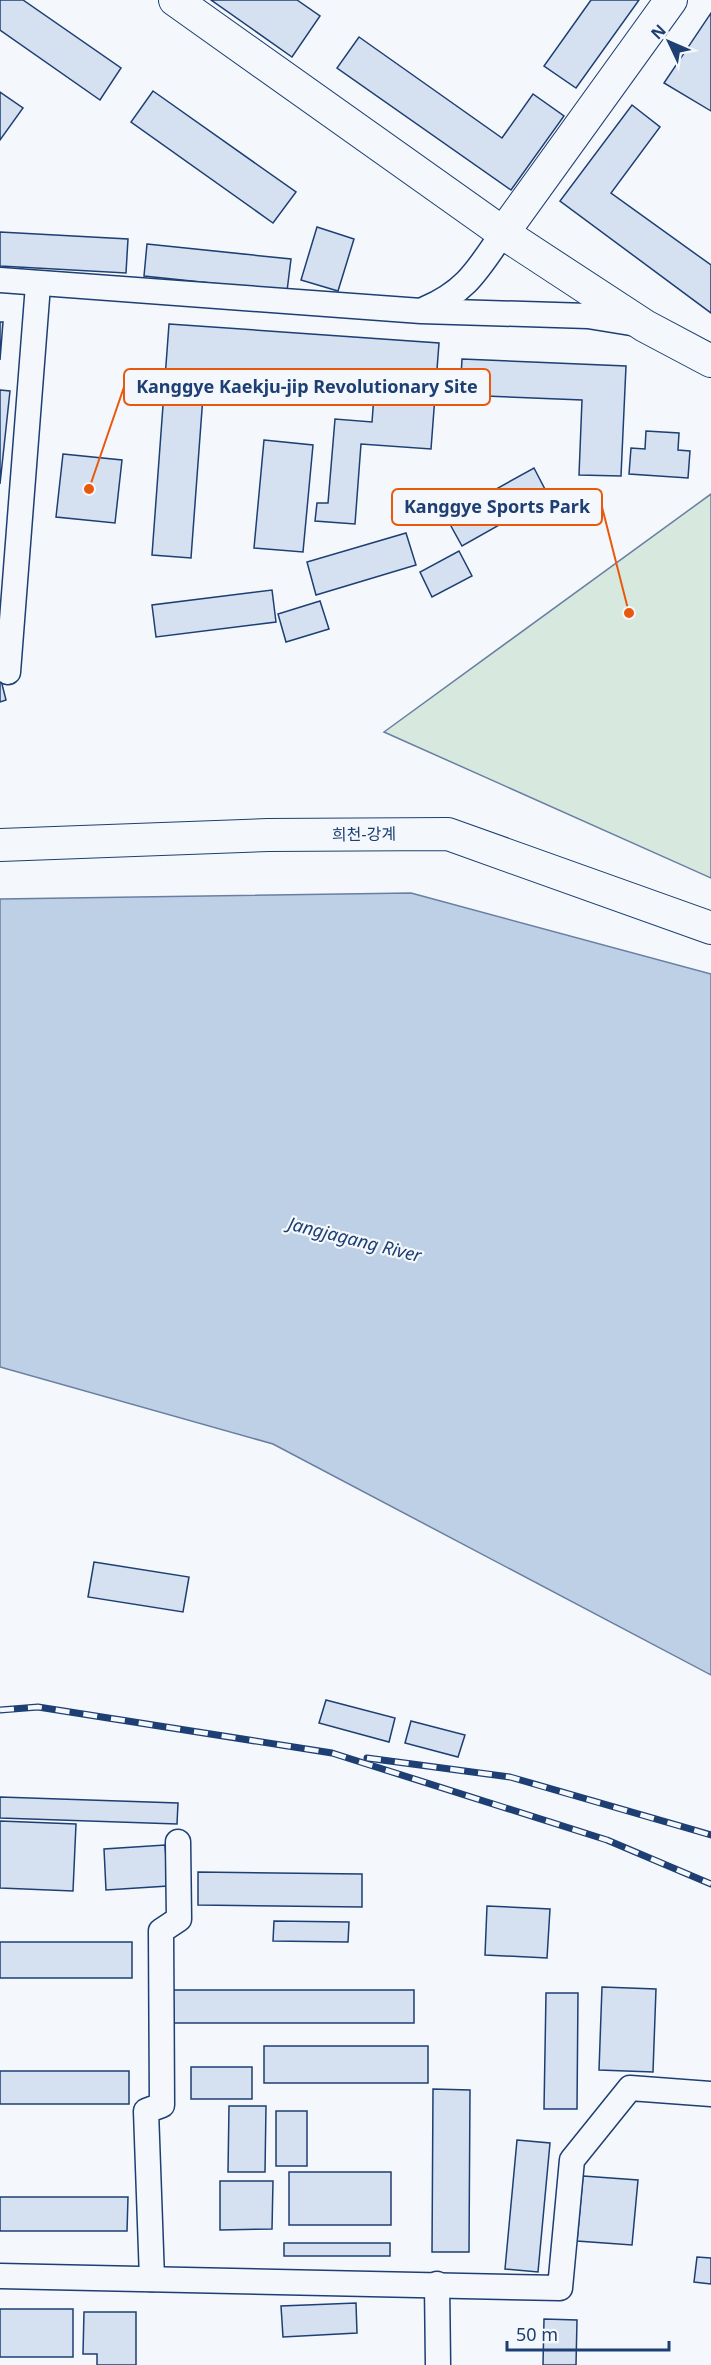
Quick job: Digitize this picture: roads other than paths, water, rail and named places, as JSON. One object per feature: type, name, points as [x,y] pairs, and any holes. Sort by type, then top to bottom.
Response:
[{"type":"main road","points":[[175,0],[503,233],[645,326],[711,360]]},
{"type":"main road","points":[[503,233],[671,0]]},
{"type":"main road","name":"희천-강계","points":[[0,845],[268,835],[448,834],[711,928]]},
{"type":"street","points":[[422,311],[448,300],[466,285],[503,233]]},
{"type":"street","points":[[0,280],[38,285],[422,311],[588,316],[645,326]]},
{"type":"street","points":[[8,672],[38,285]]},
{"type":"street","points":[[152,2279],[146,2111],[162,2105],[161,1931],[179,1918],[178,1842]]},
{"type":"street","points":[[0,2276],[560,2288],[572,2160],[630,2088],[711,2094]]},
{"type":"street","points":[[437,2284],[438,2365]]},
{"type":"water","name":"Jangjagang River","points":[[411,893],[711,974],[711,1675],[273,1444],[0,1367],[0,899]]},
{"type":"railway","points":[[0,1710],[38,1707],[332,1753],[607,1840],[711,1884]]},
{"type":"railway","points":[[367,1758],[510,1777],[711,1835]]},
{"type":"place","name":"Kanggye Kaekju-jip Revolutionary Site","points":[[89,489]]},
{"type":"place","name":"Kanggye Sports Park","points":[[629,613]]}]
